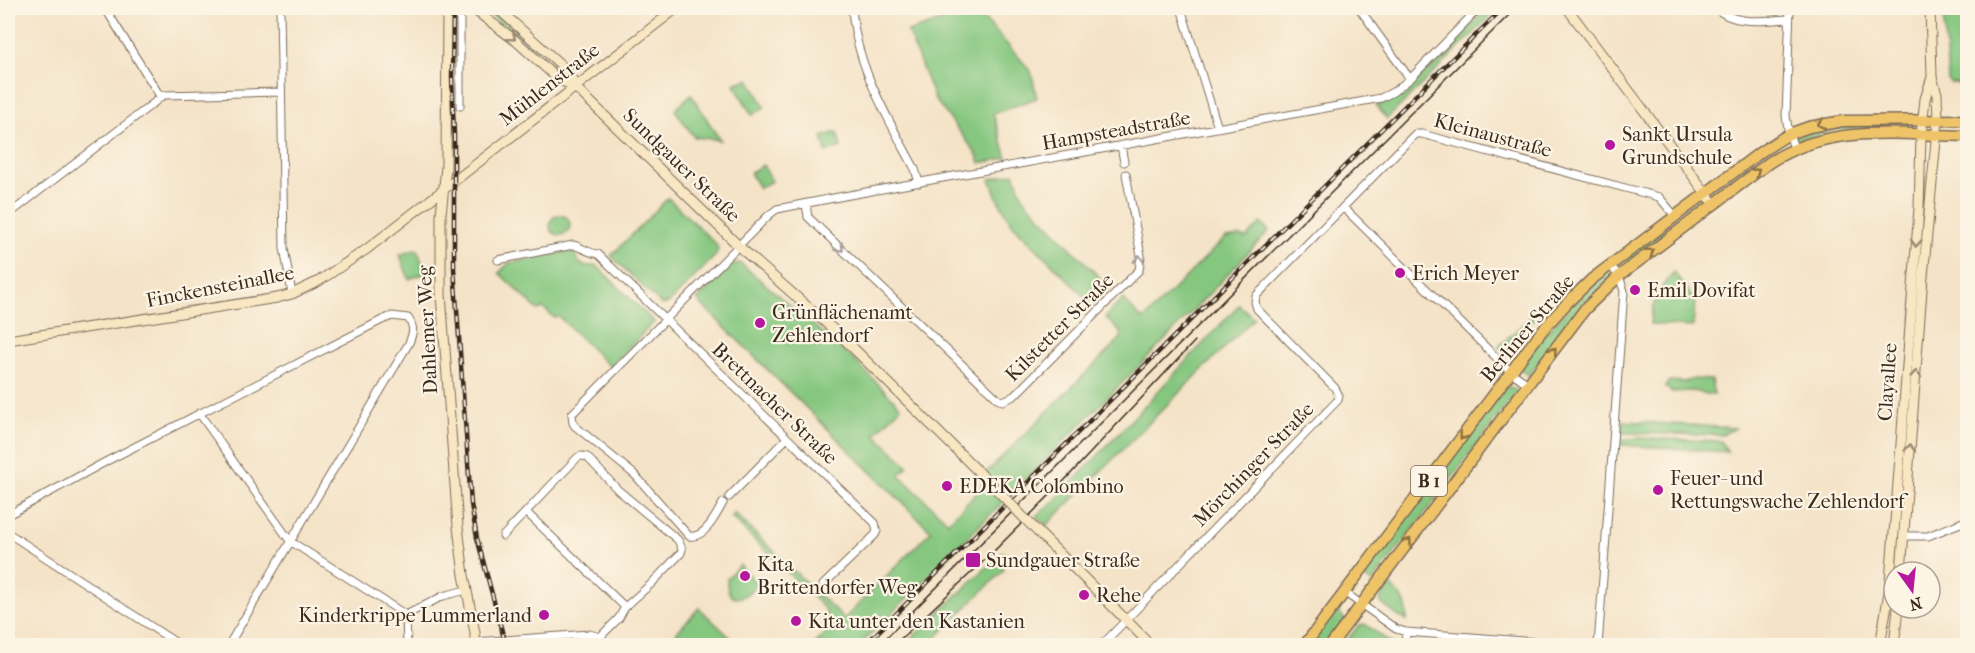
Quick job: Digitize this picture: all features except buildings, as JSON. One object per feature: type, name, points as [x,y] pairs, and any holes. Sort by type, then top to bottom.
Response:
[{"type":"main road","name":"Berliner Straße","points":[[1304,645],[1511,372],[1560,311],[1592,279],[1762,151],[1789,134],[1836,121],[1922,120]]},
{"type":"main road","name":"B 1","points":[[1922,120],[1968,120]]},
{"type":"main road","name":"Berliner Straße","points":[[1330,645],[1585,309],[1618,276],[1770,162],[1794,148],[1824,138],[1848,135],[1921,136]]},
{"type":"main road","name":"B 1","points":[[1921,136],[1968,136]]},
{"type":"street","points":[[105,8],[160,96]]},
{"type":"street","points":[[279,8],[284,248],[292,294]]},
{"type":"street","name":"Sundgauer Straße","points":[[472,8],[516,40],[558,79],[575,87],[738,245],[842,337],[1152,645]]},
{"type":"street","name":"Sundgauer Straße","points":[[496,8],[569,72],[575,87]]},
{"type":"street","name":"Mühlenstraße","points":[[444,189],[677,8]]},
{"type":"street","points":[[852,8],[860,50],[872,86],[915,169],[919,183]]},
{"type":"street","points":[[1181,8],[1218,128]]},
{"type":"street","points":[[1359,8],[1410,79]]},
{"type":"street","name":"Hampsteadstraße","points":[[723,503],[712,521],[697,537],[689,536],[635,475],[575,426],[572,414],[769,214],[777,209],[1381,98],[1410,79],[1479,8]]},
{"type":"street","points":[[1568,8],[1714,204]]},
{"type":"street","points":[[1716,8],[1722,14],[1738,19],[1789,19]]},
{"type":"street","points":[[1790,8],[1786,116],[1794,148]]},
{"type":"street","points":[[1930,8],[1932,77]]},
{"type":"street","name":"Dahlemer Weg","points":[[460,106],[460,18],[447,9],[446,159],[441,214],[441,294],[458,527],[476,644]]},
{"type":"street","name":"Clayallee","points":[[1880,645],[1889,592],[1896,512],[1918,210],[1922,120],[1925,99],[1932,77]]},
{"type":"street","name":"Clayallee","points":[[1902,560],[1923,276],[1938,120],[1938,94],[1932,77]]},
{"type":"street","points":[[8,215],[160,96],[166,94],[281,92]]},
{"type":"street","name":"Kleinaustraße","points":[[1255,302],[1260,290],[1415,134],[1419,133],[1659,197],[1675,216]]},
{"type":"street","points":[[1121,146],[1124,162]]},
{"type":"street","name":"Kilstetter Straße","points":[[806,204],[808,217],[999,400],[1003,401],[1017,393],[1139,270],[1141,256],[1126,174]]},
{"type":"street","name":"Finckensteinallee","points":[[8,340],[242,304],[292,294],[347,264],[444,189]]},
{"type":"street","points":[[1343,207],[1511,372],[1528,384]]},
{"type":"street","name":"Brettnacher Straße","points":[[498,260],[573,245],[588,253],[598,254],[875,523],[877,531],[875,535],[823,585]]},
{"type":"street","points":[[1598,645],[1624,291],[1618,276],[1610,265]]},
{"type":"street","name":"Mörchinger Straße","points":[[1101,645],[1127,621],[1339,398],[1335,388],[1257,309],[1255,302]]},
{"type":"street","points":[[8,515],[199,413],[386,318],[398,316],[408,318],[413,325],[409,343],[228,645]]},
{"type":"street","points":[[199,413],[290,541],[406,615]]},
{"type":"street","points":[[729,497],[787,438]]},
{"type":"street","points":[[503,536],[578,457],[582,456],[586,457],[618,490],[678,540],[682,549],[681,553],[625,607],[619,618],[600,637]]},
{"type":"street","points":[[526,512],[625,607]]},
{"type":"street","points":[[1904,536],[1928,536],[1968,520]]},
{"type":"street","points":[[8,533],[181,645]]},
{"type":"street","points":[[406,615],[443,596],[466,590]]},
{"type":"street","points":[[1344,592],[1396,629],[1406,632],[1589,645]]},
{"type":"street","points":[[406,615],[407,645]]},
{"type":"street","points":[[1894,645],[1897,620]]},
{"type":"street","points":[[1405,645],[1406,632]]},
{"type":"street","points":[[476,644],[588,634],[600,637],[608,645]]},
{"type":"green space","points":[[480,8],[489,8],[565,75],[563,77],[518,36]]},
{"type":"green space","points":[[938,8],[962,8],[964,20],[982,16],[1031,71],[1037,98],[993,114],[1007,158],[980,163],[976,153],[934,98],[908,32],[941,21]]},
{"type":"green space","points":[[1488,8],[1499,8],[1387,119],[1376,106],[1391,100],[1421,77]]},
{"type":"green space","points":[[1943,8],[1967,8],[1968,55],[1965,84],[1950,83],[1948,80]]},
{"type":"green space","points":[[749,79],[765,107],[752,115],[734,84]]},
{"type":"green space","points":[[691,94],[720,140],[694,137],[675,110]]},
{"type":"green space","points":[[1898,124],[1898,128],[1837,129],[1796,141],[1794,137],[1833,127]]},
{"type":"green space","points":[[837,132],[841,147],[826,152],[822,137]]},
{"type":"green space","points":[[763,165],[772,181],[759,188],[750,173]]},
{"type":"green space","points":[[1014,173],[1028,204],[1110,288],[1093,305],[1013,225],[998,200],[990,179]]},
{"type":"green space","points":[[1926,176],[1898,560],[1895,560],[1924,177]]},
{"type":"green space","points":[[668,198],[716,244],[718,249],[716,255],[669,303],[662,305],[611,256]]},
{"type":"green space","points":[[1698,203],[1701,207],[1629,264],[1624,258]]},
{"type":"green space","points":[[556,215],[564,215],[570,221],[570,229],[564,235],[556,235],[550,229],[550,221]]},
{"type":"green space","points":[[1261,223],[1269,231],[1165,340],[860,645],[814,645],[826,633],[826,610],[732,518],[734,513],[844,619],[931,531],[697,300],[732,264],[740,263],[850,356],[901,407],[875,434],[908,466],[899,475],[948,522],[981,488],[986,473],[1121,338],[1120,332],[1105,317],[1123,299],[1143,320],[1225,238],[1240,236],[1246,238]]},
{"type":"green space","points":[[417,249],[426,273],[409,279],[400,255]]},
{"type":"green space","points":[[574,250],[579,263],[585,266],[597,266],[654,322],[610,367],[558,316],[555,318],[543,308],[538,310],[499,273],[509,263]]},
{"type":"green space","points":[[1609,270],[1612,277],[1582,305],[1528,376],[1519,367],[1561,316]]},
{"type":"green space","points":[[1674,272],[1695,301],[1693,327],[1650,324],[1657,296]]},
{"type":"green space","points":[[1239,305],[1254,318],[1046,526],[1036,516],[1088,466]]},
{"type":"green space","points":[[1534,314],[1537,314],[1516,341],[1511,353],[1505,354],[1498,347]]},
{"type":"green space","points":[[1694,379],[1711,380],[1714,395],[1692,391],[1672,392],[1665,387],[1669,381],[1684,382]]},
{"type":"green space","points":[[1505,385],[1518,391],[1447,484],[1436,476]]},
{"type":"green space","points":[[1623,421],[1736,428],[1721,435],[1622,433]]},
{"type":"green space","points":[[1638,438],[1721,441],[1728,452],[1621,445],[1621,440]]},
{"type":"green space","points":[[1426,491],[1436,499],[1372,583],[1361,575]]},
{"type":"green space","points":[[1003,552],[1010,559],[1002,567],[1004,570],[928,645],[904,645]]},
{"type":"green space","points":[[740,565],[758,584],[747,594],[736,598],[729,593],[727,578]]},
{"type":"green space","points":[[1390,585],[1403,600],[1407,620],[1399,617],[1381,603],[1380,598]]},
{"type":"green space","points":[[699,608],[738,645],[689,645],[676,633]]},
{"type":"green space","points":[[1336,608],[1345,620],[1325,645],[1308,646]]},
{"type":"green space","points":[[1365,624],[1393,645],[1343,645],[1358,626]]},
{"type":"tram line","points":[[878,646],[1516,8]]},
{"type":"tram line","points":[[893,646],[989,556],[1063,482],[1195,341]]},
{"type":"railway","points":[[453,8],[454,268],[471,504],[477,538],[506,646]]},
{"type":"railway","points":[[864,646],[1503,8]]},
{"type":"place","name":"Sankt Ursula Grundschule","points":[[1610,145]]},
{"type":"place","name":"Erich Meyer","points":[[1400,273]]},
{"type":"place","name":"Emil Dovifat","points":[[1635,290]]},
{"type":"place","name":"Grünflächenamt Zehlendorf","points":[[760,323]]},
{"type":"place","name":"EDEKA Colombino","points":[[947,486]]},
{"type":"place","name":"Feuer- und Rettungswache Zehlendorf","points":[[1658,490]]},
{"type":"place","name":"Sundgauer Straße","points":[[973,560]]},
{"type":"place","name":"Kita Brittendorfer Weg","points":[[745,576]]},
{"type":"place","name":"Rehe","points":[[1084,595]]},
{"type":"place","name":"Kinderkrippe Lummerland","points":[[544,615]]},
{"type":"place","name":"Kita unter den Kastanien","points":[[796,621]]}]
